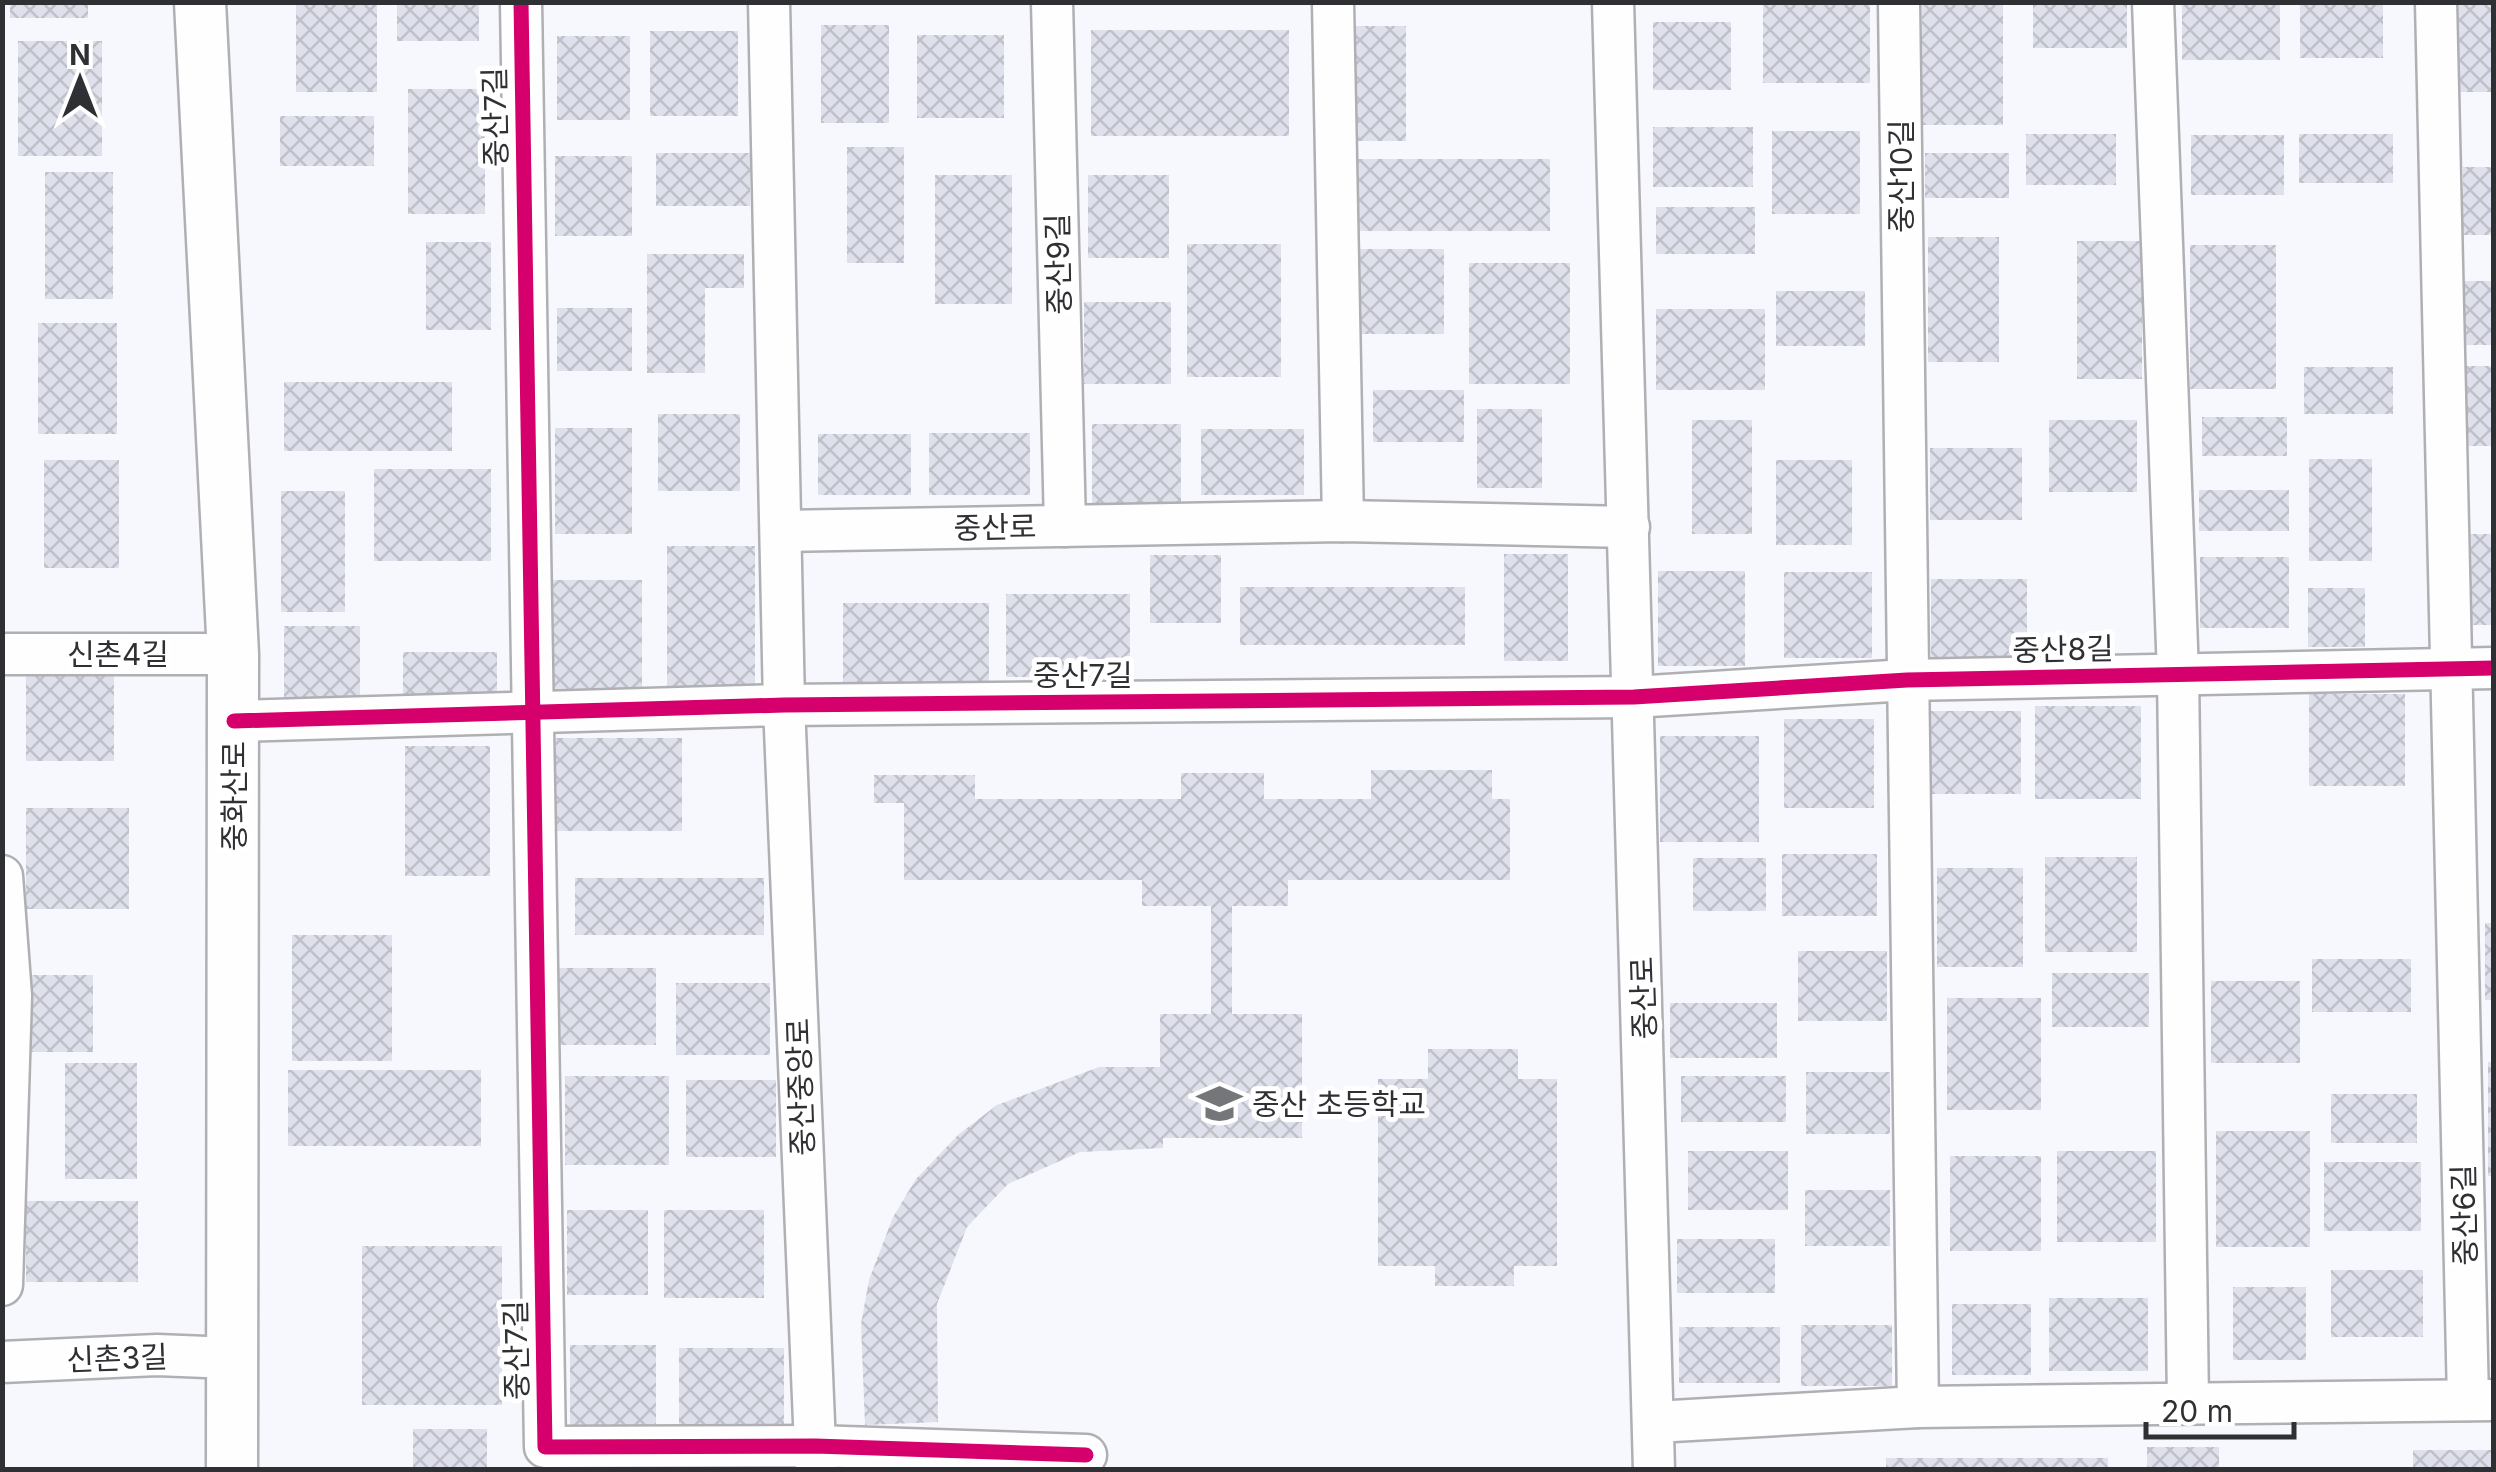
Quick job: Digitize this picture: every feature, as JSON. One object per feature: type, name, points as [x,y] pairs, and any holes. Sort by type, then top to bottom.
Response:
[{"type":"street","name":"중화산로","points":[[200,2],[233,654],[232,1470]]},
{"type":"street","name":"중산7길","points":[[521,2],[545,1448],[816,1458],[1086,1455]]},
{"type":"street","points":[[768,2],[784,705]]},
{"type":"street","name":"중산9길","points":[[1052,2],[1065,526]]},
{"type":"street","points":[[1333,2],[1343,521]]},
{"type":"street","name":"중산로","points":[[1614,2],[1654,1470]]},
{"type":"street","name":"중산10길","points":[[1899,2],[1907,680]]},
{"type":"street","points":[[2153,2],[2178,674],[2188,1403]]},
{"type":"street","points":[[2436,2],[2451,669]]},
{"type":"street","name":"중산로","points":[[781,532],[1343,521],[1630,526]]},
{"type":"street","name":"신촌4길","points":[[2,654],[233,654]]},
{"type":"street","name":"중산8길","points":[[1634,697],[1907,680],[2494,668]]},
{"type":"street","name":"중산6길","points":[[1655,1422],[1918,1408],[2481,1400],[2460,1031],[2451,669]]},
{"type":"street","points":[[1907,680],[1918,1408]]},
{"type":"street","name":"중산7길","points":[[234,721],[784,705],[1634,697]]},
{"type":"street","name":"중산중앙로","points":[[784,705],[816,1458]]},
{"type":"street","points":[[2,876],[11,996],[2,1285]]},
{"type":"street","name":"신촌3길","points":[[2,1362],[157,1355],[231,1358]]},
{"type":"building","points":[[10,2],[88,2],[88,18],[10,18]]},
{"type":"building","points":[[296,2],[377,2],[377,92],[296,92]]},
{"type":"building","points":[[397,2],[479,2],[479,41],[397,41]]},
{"type":"building","points":[[1922,2],[2003,2],[2003,125],[1922,125]]},
{"type":"building","points":[[2033,2],[2127,2],[2127,48],[2033,48]]},
{"type":"building","points":[[2182,2],[2280,2],[2280,60],[2182,60]]},
{"type":"building","points":[[2300,2],[2383,2],[2383,58],[2300,58]]},
{"type":"building","points":[[2453,2],[2494,2],[2494,92],[2453,92]]},
{"type":"building","points":[[1763,4],[1870,4],[1870,83],[1763,83]]},
{"type":"building","points":[[1653,22],[1731,22],[1731,90],[1653,90]]},
{"type":"building","points":[[821,25],[889,25],[889,123],[821,123]]},
{"type":"building","points":[[1349,26],[1406,26],[1406,141],[1349,141]]},
{"type":"building","points":[[1091,30],[1289,30],[1289,136],[1091,136]]},
{"type":"building","points":[[650,31],[738,31],[738,116],[650,116]]},
{"type":"building","points":[[917,35],[1004,35],[1004,118],[917,118]]},
{"type":"building","points":[[557,36],[630,36],[630,120],[557,120]]},
{"type":"building","points":[[18,41],[102,41],[102,156],[18,156]]},
{"type":"building","points":[[408,89],[485,89],[485,214],[408,214]]},
{"type":"building","points":[[280,116],[374,116],[374,166],[280,166]]},
{"type":"building","points":[[1653,127],[1753,127],[1753,187],[1653,187]]},
{"type":"building","points":[[1772,131],[1860,131],[1860,214],[1772,214]]},
{"type":"building","points":[[2026,134],[2116,134],[2116,185],[2026,185]]},
{"type":"building","points":[[2299,134],[2393,134],[2393,183],[2299,183]]},
{"type":"building","points":[[2191,135],[2284,135],[2284,195],[2191,195]]},
{"type":"building","points":[[847,147],[904,147],[904,263],[847,263]]},
{"type":"building","points":[[656,153],[750,153],[750,206],[656,206]]},
{"type":"building","points":[[1925,153],[2009,153],[2009,198],[1925,198]]},
{"type":"building","points":[[555,156],[632,156],[632,236],[555,236]]},
{"type":"building","points":[[1357,159],[1550,159],[1550,231],[1357,231]]},
{"type":"building","points":[[2463,167],[2494,167],[2494,235],[2463,235]]},
{"type":"building","points":[[45,172],[113,172],[113,299],[45,299]]},
{"type":"building","points":[[935,175],[1012,175],[1012,304],[935,304]]},
{"type":"building","points":[[1088,175],[1169,175],[1169,258],[1088,258]]},
{"type":"building","points":[[1656,207],[1755,207],[1755,254],[1656,254]]},
{"type":"building","points":[[1928,237],[1999,237],[1999,362],[1928,362]]},
{"type":"building","points":[[2077,241],[2142,241],[2142,379],[2077,379]]},
{"type":"building","points":[[426,242],[491,242],[491,330],[426,330]]},
{"type":"building","points":[[1187,244],[1281,244],[1281,377],[1187,377]]},
{"type":"building","points":[[2190,245],[2276,245],[2276,389],[2190,389]]},
{"type":"building","points":[[1357,249],[1444,249],[1444,334],[1357,334]]},
{"type":"building","points":[[647,254],[744,254],[744,288],[705,288],[705,373],[647,373]]},
{"type":"building","points":[[1469,263],[1570,263],[1570,384],[1469,384]]},
{"type":"building","points":[[2463,281],[2494,281],[2494,345],[2463,345]]},
{"type":"building","points":[[1776,291],[1865,291],[1865,346],[1776,346]]},
{"type":"building","points":[[1084,302],[1171,302],[1171,384],[1084,384]]},
{"type":"building","points":[[557,308],[632,308],[632,371],[557,371]]},
{"type":"building","points":[[1656,309],[1765,309],[1765,390],[1656,390]]},
{"type":"building","points":[[38,323],[117,323],[117,434],[38,434]]},
{"type":"building","points":[[2462,366],[2494,366],[2494,446],[2462,446]]},
{"type":"building","points":[[2304,367],[2393,367],[2393,414],[2304,414]]},
{"type":"building","points":[[284,382],[452,382],[452,451],[284,451]]},
{"type":"building","points":[[1373,390],[1464,390],[1464,442],[1373,442]]},
{"type":"building","points":[[1477,409],[1542,409],[1542,488],[1477,488]]},
{"type":"building","points":[[658,414],[740,414],[740,491],[658,491]]},
{"type":"building","points":[[2202,417],[2287,417],[2287,456],[2202,456]]},
{"type":"building","points":[[1692,420],[1752,420],[1752,534],[1692,534]]},
{"type":"building","points":[[2049,420],[2137,420],[2137,492],[2049,492]]},
{"type":"building","points":[[1092,424],[1181,424],[1181,503],[1092,503]]},
{"type":"building","points":[[555,428],[632,428],[632,534],[555,534]]},
{"type":"building","points":[[1201,429],[1304,429],[1304,495],[1201,495]]},
{"type":"building","points":[[929,433],[1030,433],[1030,495],[929,495]]},
{"type":"building","points":[[818,434],[911,434],[911,495],[818,495]]},
{"type":"building","points":[[1930,448],[2022,448],[2022,520],[1930,520]]},
{"type":"building","points":[[2309,459],[2372,459],[2372,561],[2309,561]]},
{"type":"building","points":[[44,460],[119,460],[119,568],[44,568]]},
{"type":"building","points":[[1776,460],[1852,460],[1852,545],[1776,545]]},
{"type":"building","points":[[374,469],[491,469],[491,561],[374,561]]},
{"type":"building","points":[[2199,490],[2289,490],[2289,531],[2199,531]]},
{"type":"building","points":[[281,491],[345,491],[345,612],[281,612]]},
{"type":"building","points":[[2469,534],[2494,534],[2494,625],[2469,625]]},
{"type":"building","points":[[667,546],[755,546],[755,690],[667,690]]},
{"type":"building","points":[[1504,554],[1568,554],[1568,661],[1504,661]]},
{"type":"building","points":[[1150,555],[1221,555],[1221,623],[1150,623]]},
{"type":"building","points":[[2200,557],[2289,557],[2289,628],[2200,628]]},
{"type":"building","points":[[1658,571],[1745,571],[1745,666],[1658,666]]},
{"type":"building","points":[[1784,572],[1872,572],[1872,658],[1784,658]]},
{"type":"building","points":[[1931,579],[2027,579],[2027,661],[1931,661]]},
{"type":"building","points":[[553,580],[642,580],[642,690],[553,690]]},
{"type":"building","points":[[1240,587],[1465,587],[1465,645],[1240,645]]},
{"type":"building","points":[[2308,588],[2365,588],[2365,647],[2308,647]]},
{"type":"building","points":[[1006,594],[1130,594],[1130,677],[1006,677]]},
{"type":"building","points":[[843,603],[989,603],[989,688],[843,688]]},
{"type":"building","points":[[284,626],[360,626],[360,699],[284,699]]},
{"type":"building","points":[[403,652],[497,652],[497,703],[403,703]]},
{"type":"building","points":[[26,666],[114,666],[114,761],[26,761]]},
{"type":"building","points":[[2309,694],[2405,694],[2405,786],[2309,786]]},
{"type":"building","points":[[2035,706],[2141,706],[2141,799],[2035,799]]},
{"type":"building","points":[[1929,711],[2021,711],[2021,794],[1929,794]]},
{"type":"building","points":[[1784,719],[1874,719],[1874,808],[1784,808]]},
{"type":"building","points":[[1660,736],[1759,736],[1759,842],[1660,842]]},
{"type":"building","points":[[556,738],[682,738],[682,831],[556,831]]},
{"type":"building","points":[[405,746],[490,746],[490,876],[405,876]]},
{"type":"building","points":[[1371,770],[1492,770],[1492,799],[1510,799],[1510,880],[1288,880],[1288,906],[1232,906],[1232,1014],[1302,1014],[1302,1138],[1163,1138],[1163,1148],[1080,1152],[1008,1184],[967,1227],[937,1304],[938,1422],[865,1425],[861,1324],[869,1280],[893,1217],[916,1179],[958,1135],[997,1105],[1099,1067],[1160,1067],[1160,1014],[1211,1014],[1211,906],[1142,906],[1142,880],[904,880],[904,803],[874,803],[874,775],[975,775],[975,799],[1181,799],[1181,773],[1264,773],[1264,799],[1371,799]]},
{"type":"building","points":[[26,808],[129,808],[129,909],[26,909]]},
{"type":"building","points":[[1782,854],[1877,854],[1877,916],[1782,916]]},
{"type":"building","points":[[2045,857],[2137,857],[2137,952],[2045,952]]},
{"type":"building","points":[[1693,858],[1766,858],[1766,911],[1693,911]]},
{"type":"building","points":[[1937,868],[2023,868],[2023,967],[1937,967]]},
{"type":"building","points":[[575,878],[764,878],[764,935],[575,935]]},
{"type":"building","points":[[2485,923],[2494,923],[2494,1000],[2485,1000]]},
{"type":"building","points":[[292,935],[392,935],[392,1061],[292,1061]]},
{"type":"building","points":[[1798,951],[1887,951],[1887,1021],[1798,1021]]},
{"type":"building","points":[[2312,959],[2411,959],[2411,1012],[2312,1012]]},
{"type":"building","points":[[556,968],[656,968],[656,1045],[556,1045]]},
{"type":"building","points":[[2052,973],[2149,973],[2149,1027],[2052,1027]]},
{"type":"building","points":[[31,975],[93,975],[93,1052],[31,1052]]},
{"type":"building","points":[[2211,981],[2300,981],[2300,1063],[2211,1063]]},
{"type":"building","points":[[676,983],[770,983],[770,1055],[676,1055]]},
{"type":"building","points":[[1947,998],[2041,998],[2041,1110],[1947,1110]]},
{"type":"building","points":[[1670,1003],[1777,1003],[1777,1058],[1670,1058]]},
{"type":"building","points":[[1428,1049],[1518,1049],[1518,1079],[1557,1079],[1557,1266],[1514,1266],[1514,1286],[1435,1286],[1435,1266],[1378,1266],[1378,1079],[1428,1079]]},
{"type":"building","points":[[2488,1062],[2494,1062],[2494,1176],[2488,1176]]},
{"type":"building","points":[[65,1063],[137,1063],[137,1179],[65,1179]]},
{"type":"building","points":[[288,1070],[481,1070],[481,1146],[288,1146]]},
{"type":"building","points":[[1806,1072],[1890,1072],[1890,1134],[1806,1134]]},
{"type":"building","points":[[565,1076],[669,1076],[669,1165],[565,1165]]},
{"type":"building","points":[[1681,1076],[1786,1076],[1786,1122],[1681,1122]]},
{"type":"building","points":[[686,1080],[776,1080],[776,1157],[686,1157]]},
{"type":"building","points":[[2331,1094],[2417,1094],[2417,1143],[2331,1143]]},
{"type":"building","points":[[2216,1131],[2310,1131],[2310,1247],[2216,1247]]},
{"type":"building","points":[[1688,1151],[1788,1151],[1788,1210],[1688,1210]]},
{"type":"building","points":[[2057,1151],[2156,1151],[2156,1242],[2057,1242]]},
{"type":"building","points":[[1950,1156],[2041,1156],[2041,1251],[1950,1251]]},
{"type":"building","points":[[2324,1162],[2421,1162],[2421,1231],[2324,1231]]},
{"type":"building","points":[[1805,1190],[1890,1190],[1890,1246],[1805,1246]]},
{"type":"building","points":[[26,1201],[138,1201],[138,1282],[26,1282]]},
{"type":"building","points":[[567,1210],[648,1210],[648,1295],[567,1295]]},
{"type":"building","points":[[664,1210],[764,1210],[764,1298],[664,1298]]},
{"type":"building","points":[[1677,1239],[1775,1239],[1775,1293],[1677,1293]]},
{"type":"building","points":[[362,1246],[502,1246],[502,1405],[362,1405]]},
{"type":"building","points":[[2331,1270],[2423,1270],[2423,1337],[2331,1337]]},
{"type":"building","points":[[2233,1287],[2306,1287],[2306,1360],[2233,1360]]},
{"type":"building","points":[[2049,1298],[2148,1298],[2148,1371],[2049,1371]]},
{"type":"building","points":[[1952,1304],[2031,1304],[2031,1375],[1952,1375]]},
{"type":"building","points":[[1801,1325],[1892,1325],[1892,1386],[1801,1386]]},
{"type":"building","points":[[1679,1327],[1780,1327],[1780,1383],[1679,1383]]},
{"type":"building","points":[[570,1345],[656,1345],[656,1427],[570,1427]]},
{"type":"building","points":[[679,1348],[784,1348],[784,1430],[679,1430]]},
{"type":"building","points":[[413,1429],[487,1429],[487,1470],[413,1470]]},
{"type":"building","points":[[2147,1447],[2219,1447],[2219,1470],[2147,1470]]},
{"type":"building","points":[[2413,1450],[2494,1450],[2494,1470],[2413,1470]]},
{"type":"building","points":[[1886,1458],[2108,1458],[2108,1470],[1886,1470]]},
{"type":"cycle path","points":[[521,2],[545,1447],[815,1446],[1086,1455]]},
{"type":"cycle path","points":[[234,721],[784,705],[1634,697],[1907,680],[2494,668]]},
{"type":"place","name":"중산 초등학교","points":[[1219,1104]]}]
